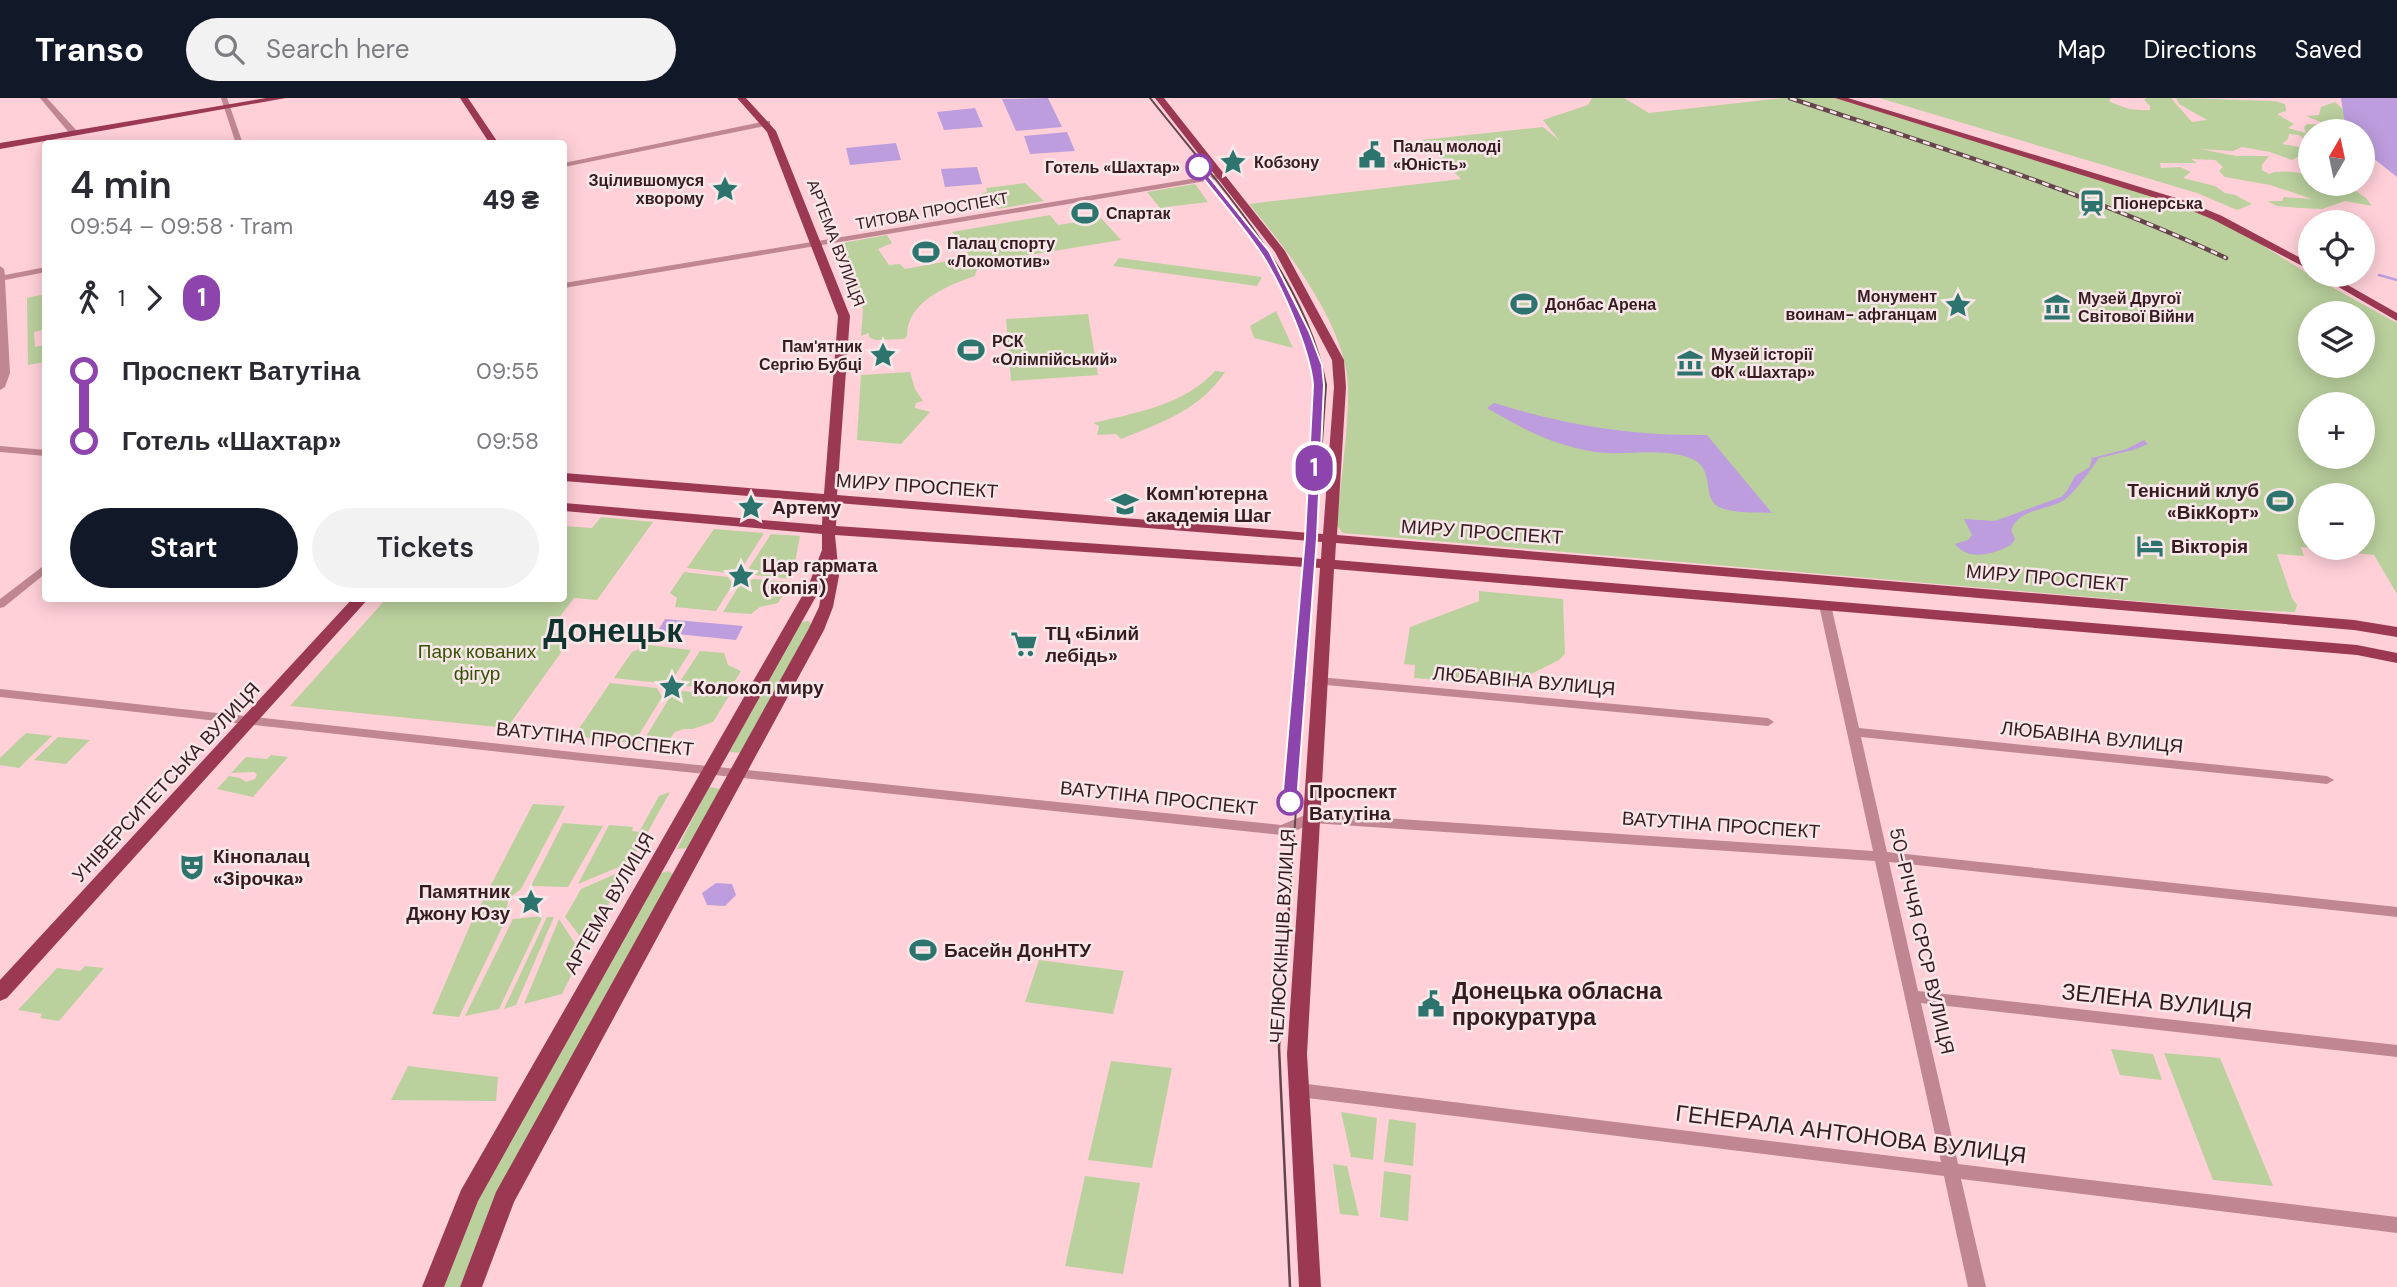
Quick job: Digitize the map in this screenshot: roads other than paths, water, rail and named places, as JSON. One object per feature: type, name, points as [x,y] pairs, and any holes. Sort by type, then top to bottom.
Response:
[{"type":"main road","points":[[0,146],[226,103],[282,98]]},
{"type":"main road","points":[[464,98],[492,140]]},
{"type":"main road","name":"АРТЕМА ВУЛИЦЯ","points":[[471,1287],[504,1199],[816,629],[829,598],[832,576],[830,499],[844,316],[766,123],[741,98]]},
{"type":"main road","name":"ЧЕЛЮСКІНЦІВ ВУЛИЦЯ","points":[[1159,98],[1280,251],[1338,360],[1340,387],[1326,564],[1297,1054],[1310,1287]]},
{"type":"main road","points":[[1839,98],[2172,200],[2218,218],[2298,261]]},
{"type":"main road","points":[[1852,98],[2188,200],[2235,220],[2298,254]]},
{"type":"main road","points":[[2344,287],[2397,318]]},
{"type":"main road","points":[[2357,287],[2397,310]]},
{"type":"main road","name":"МИРУ ПРОСПЕКТ","points":[[567,477],[1950,589],[2354,625],[2397,632]]},
{"type":"main road","points":[[567,507],[829,537],[1031,545],[1326,564],[2357,650],[2397,658]]},
{"type":"main road","points":[[1031,545],[1042,515]]},
{"type":"main road","name":"АРТЕМА ВУЛИЦЯ","points":[[433,1287],[469,1197],[819,578],[829,537]]},
{"type":"main road","points":[[1744,572],[1733,579],[1734,584],[1738,592],[1750,599]]},
{"type":"main road","points":[[1950,589],[1962,595],[1969,604],[1968,611],[1956,616]]},
{"type":"main road","name":"УНІВЕРСИТЕТСЬКА ВУЛИЦЯ","points":[[0,993],[358,602]]},
{"type":"main road","points":[[792,627],[799,619],[812,617],[817,620],[816,629]]},
{"type":"main road","points":[[668,846],[669,853],[677,856],[687,855],[695,850]]},
{"type":"street","points":[[43,98],[74,134]]},
{"type":"street","points":[[226,103],[239,140]]},
{"type":"street","points":[[567,164],[766,123]]},
{"type":"street","name":"ТИТОВА ПРОСПЕКТ","points":[[567,286],[1221,176]]},
{"type":"street","points":[[0,269],[5,373],[0,387]]},
{"type":"street","points":[[1,278],[42,270]]},
{"type":"street","points":[[0,449],[42,453]]},
{"type":"street","points":[[0,605],[42,570]]},
{"type":"street","name":"50-РІЧЧЯ СРСР ВУЛИЦЯ","points":[[1825,605],[1977,1287]]},
{"type":"street","name":"ЛЮБАВІНА ВУЛИЦЯ","points":[[1319,681],[1768,722]]},
{"type":"street","name":"ВАТУТІНА ПРОСПЕКТ","points":[[0,693],[737,774],[1281,830],[1310,818],[1881,856],[2397,912]]},
{"type":"street","name":"ЛЮБАВІНА ВУЛИЦЯ","points":[[1853,732],[2327,780]]},
{"type":"street","name":"ЗЕЛЕНА ВУЛИЦЯ","points":[[1913,996],[2397,1051]]},
{"type":"street","name":"ГЕНЕРАЛА АНТОНОВА ВУЛИЦЯ","points":[[1300,1090],[2397,1225]]},
{"type":"waterway","points":[[2379,275],[2397,280]]},
{"type":"tram line","points":[[1150,98],[1230,197],[1279,269],[1299,306],[1315,345],[1326,385],[1291,880]]},
{"type":"tram line","name":"1","points":[[1199,167],[1264,251],[1304,331],[1317,365],[1311,538],[1290,802]]},
{"type":"tram line","points":[[1290,1287],[1279,1047],[1291,879]]},
{"type":"railway","points":[[1790,98],[2065,191],[2226,258]]},
{"type":"place","name":"Палац молоді «Юність»","points":[[1372,155]]},
{"type":"place","name":"Кобзону","points":[[1233,162]]},
{"type":"place","name":"Готель «Шахтар»","points":[[1199,167]]},
{"type":"place","name":"Зцілившомуся хворому","points":[[725,189]]},
{"type":"place","name":"Піонерська","points":[[2092,203]]},
{"type":"place","name":"Спартак","points":[[1085,213]]},
{"type":"place","name":"Палац спорту «Локомотив»","points":[[926,252]]},
{"type":"place","name":"Донбас Арена","points":[[1524,304]]},
{"type":"place","name":"Монумент воинам- афганцам","points":[[1958,305]]},
{"type":"place","name":"Музей Другої Світової Війни","points":[[2057,307]]},
{"type":"place","name":"РСК «Олімпійський»","points":[[971,350]]},
{"type":"place","name":"Пам'ятник Сергію Бубці","points":[[883,355]]},
{"type":"place","name":"Музей історії ФК «Шахтар»","points":[[1690,363]]},
{"type":"place","name":"Тенісний клуб «ВікКорт»","points":[[2280,501]]},
{"type":"place","name":"Комп'ютерна академія Шаг","points":[[1125,504]]},
{"type":"place","name":"Артему","points":[[751,507]]},
{"type":"place","name":"Вікторія","points":[[2150,546]]},
{"type":"place","name":"Цар гармата (копія)","points":[[741,576]]},
{"type":"place","name":"ТЦ «Білий лебідь»","points":[[1024,644]]},
{"type":"place","name":"Колокол миру","points":[[672,687]]},
{"type":"place","name":"Проспект Ватутіна","points":[[1290,802]]},
{"type":"place","name":"Кінопалац «Зірочка»","points":[[192,867]]},
{"type":"place","name":"Памятник Джону Юзу","points":[[531,902]]},
{"type":"place","name":"Басейн ДонНТУ","points":[[923,950]]},
{"type":"place","name":"Донецька обласна прокуратура","points":[[1431,1004]]},
{"type":"district","name":"Донецьк","points":[[613,630]]},
{"type":"park label","name":"Парк кованих фігур","points":[[477,662]]}]
